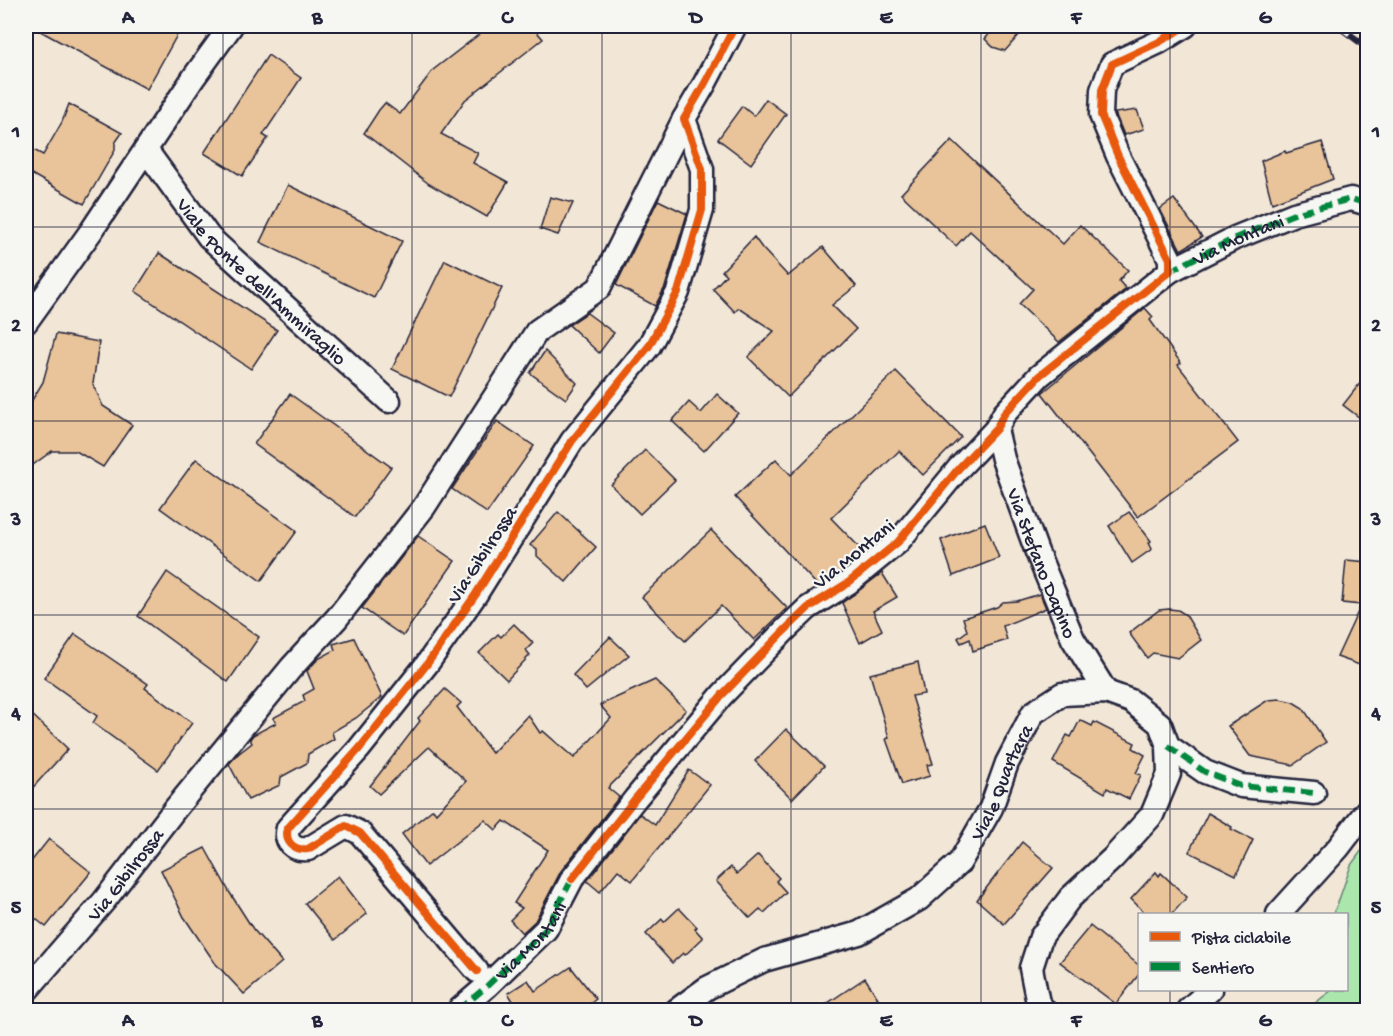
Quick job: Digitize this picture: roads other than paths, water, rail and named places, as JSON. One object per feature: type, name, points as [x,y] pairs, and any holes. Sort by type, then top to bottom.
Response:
[{"type":"street","points":[[26,322],[231,26]]},
{"type":"street","name":"Via Gibilrossa","points":[[26,991],[104,902],[175,809],[291,668],[338,618],[417,517],[537,331],[599,288],[684,119],[735,26]]},
{"type":"street","points":[[1170,271],[1170,259],[1118,156],[1101,115],[1102,90],[1112,64],[1159,42],[1185,26]]},
{"type":"street","name":"Via Gibilrossa","points":[[477,971],[360,833],[346,826],[303,850],[289,843],[287,833],[291,824],[359,749],[427,664],[476,594],[572,441],[649,346],[678,292],[702,210],[702,169],[684,119]]},
{"type":"street","name":"Viale Ponte dell'Ammiraglio","points":[[146,150],[209,237],[389,401]]},
{"type":"street","name":"Via Montani","points":[[459,1011],[546,929],[572,879],[722,695],[808,609],[848,583],[898,542],[959,468],[996,429],[1004,414],[1039,376],[1170,271],[1234,238],[1294,214],[1351,199],[1368,204]]},
{"type":"street","name":"Via Stefano Dapino","points":[[996,429],[1003,459],[1037,552],[1073,639],[1106,692]]},
{"type":"street","name":"Viale Quartara","points":[[677,1011],[707,988],[764,960],[859,933],[919,900],[960,862],[991,808],[1007,764],[1034,713],[1062,694],[1106,692],[1131,701],[1160,724],[1168,746],[1169,774],[1152,815],[1113,858],[1070,898],[1041,937],[1031,969],[1038,1002],[1044,1011]]},
{"type":"street","points":[[1168,746],[1205,772],[1241,786],[1314,793]]},
{"type":"street","points":[[1280,913],[1338,848],[1368,809]]},
{"type":"street","points":[[1188,1011],[1209,991]]},
{"type":"railway","points":[[1338,26],[1368,48]]}]
